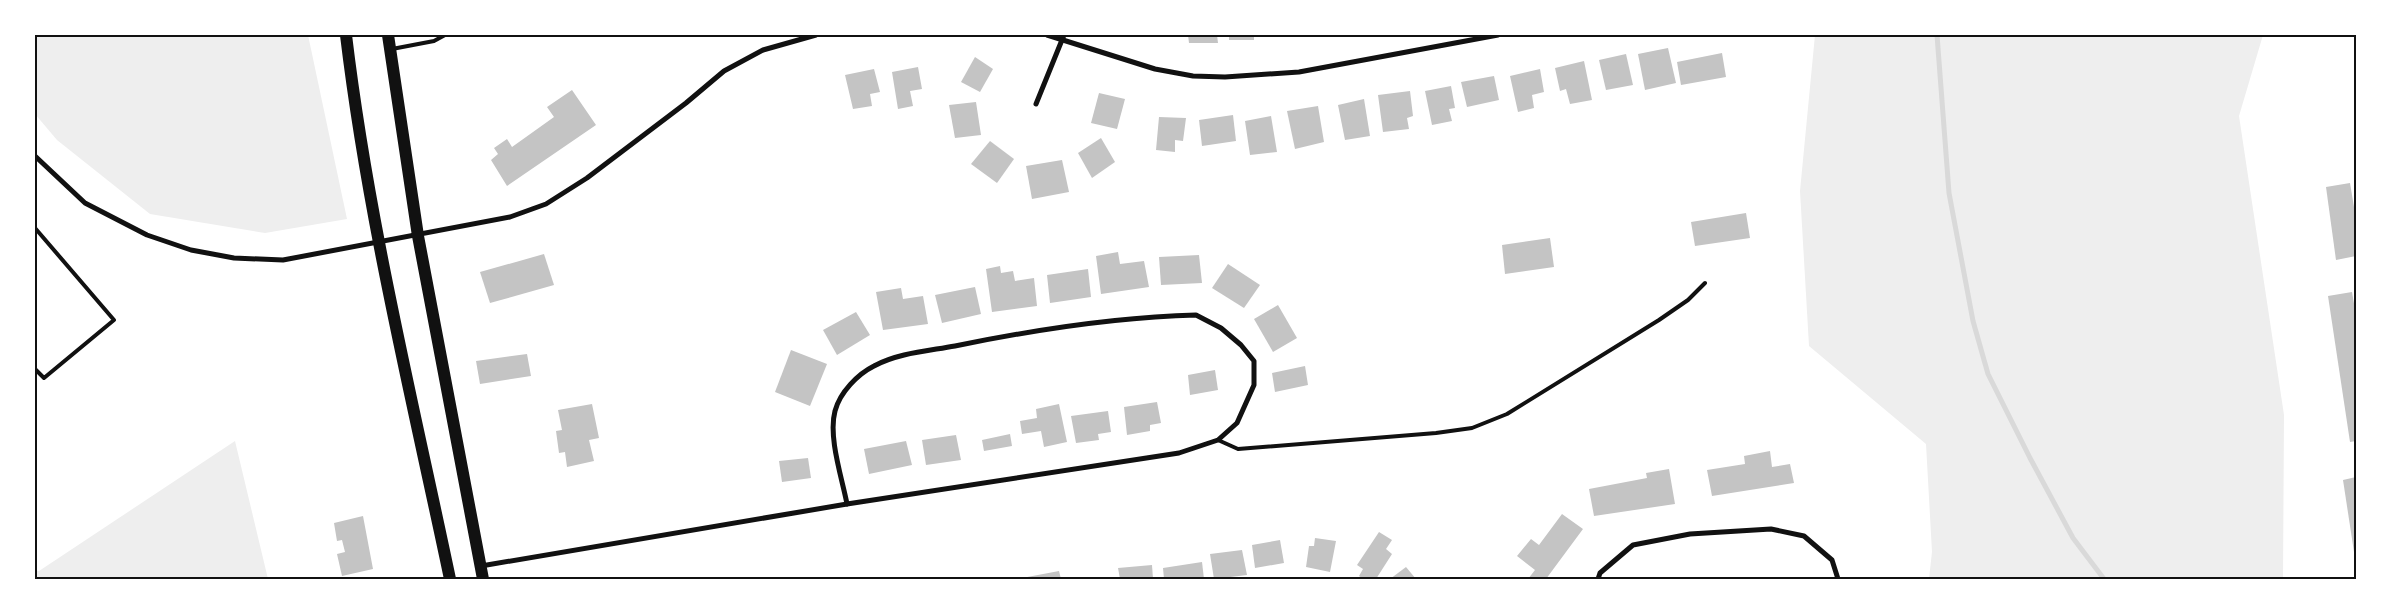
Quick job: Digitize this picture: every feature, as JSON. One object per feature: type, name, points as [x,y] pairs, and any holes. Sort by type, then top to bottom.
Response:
[{"type":"main road","points":[[346,35],[358,127],[378,243],[450,579]]},
{"type":"main road","points":[[388,35],[418,236],[482,573]]},
{"type":"street","points":[[35,156],[85,203],[147,235],[191,250],[234,258],[283,260],[418,236],[510,217],[546,204],[610,161],[686,103],[724,70],[763,50],[816,35]]},
{"type":"street","points":[[1048,35],[1063,37],[1155,69],[1193,76],[1225,77],[1299,72],[1498,35]]},
{"type":"street","points":[[1036,104],[1063,37]]},
{"type":"street","points":[[482,573],[847,504],[1179,453],[1218,440],[1237,423],[1254,385],[1254,361],[1221,328],[1196,315],[1164,316],[1011,335],[892,358],[872,366],[851,382],[835,410],[834,440],[847,504]]},
{"type":"street","points":[[1598,579],[1600,573],[1633,545],[1690,534],[1771,528],[1804,536],[1832,560],[1838,579]]},
{"type":"lane","points":[[390,49],[434,41],[445,35]]},
{"type":"lane","points":[[35,228],[114,320],[44,378],[35,369]]},
{"type":"lane","points":[[1218,440],[1238,449],[1436,433],[1472,428],[1507,414],[1659,320],[1688,300],[1705,283]]},
{"type":"shaded area","points":[[35,35],[308,35],[347,219],[265,233],[150,214],[57,140],[35,114]]},
{"type":"shaded area","points":[[1815,35],[2263,35],[2239,116],[2284,415],[2283,579],[1929,579],[1932,552],[1926,444],[1809,346],[1800,191]]},
{"type":"shaded area","points":[[235,441],[268,579],[35,579],[35,570],[39,571]]},
{"type":"building","points":[[1188,35],[1217,35],[1218,43],[1189,43]]},
{"type":"building","points":[[1229,35],[1254,35],[1254,40],[1229,40]]},
{"type":"building","points":[[1668,48],[1676,83],[1645,90],[1638,54]]},
{"type":"building","points":[[1722,53],[1726,77],[1681,85],[1677,62]]},
{"type":"building","points":[[1626,54],[1633,85],[1606,90],[1599,60]]},
{"type":"building","points":[[975,57],[993,69],[980,92],[961,82]]},
{"type":"building","points":[[1584,61],[1592,100],[1570,104],[1566,89],[1560,91],[1555,68]]},
{"type":"building","points":[[918,67],[922,89],[910,91],[913,106],[898,109],[892,72]]},
{"type":"building","points":[[874,69],[880,92],[870,94],[872,106],[853,109],[845,75]]},
{"type":"building","points":[[1540,69],[1544,92],[1532,95],[1534,108],[1518,112],[1510,76]]},
{"type":"building","points":[[1494,76],[1499,100],[1467,107],[1461,82]]},
{"type":"building","points":[[1451,86],[1455,108],[1449,109],[1452,121],[1432,125],[1425,91]]},
{"type":"building","points":[[572,90],[596,125],[507,186],[491,160],[498,154],[494,148],[507,139],[512,147],[554,117],[547,107]]},
{"type":"building","points":[[1410,91],[1413,116],[1407,118],[1409,129],[1383,132],[1378,95]]},
{"type":"building","points":[[1099,93],[1125,99],[1117,129],[1091,123]]},
{"type":"building","points":[[1364,99],[1370,136],[1345,140],[1338,105]]},
{"type":"building","points":[[976,102],[981,135],[955,138],[949,105]]},
{"type":"building","points":[[1318,106],[1324,142],[1295,149],[1287,111]]},
{"type":"building","points":[[1233,115],[1236,141],[1202,146],[1199,120]]},
{"type":"building","points":[[1271,116],[1277,152],[1250,155],[1245,121]]},
{"type":"building","points":[[1159,117],[1186,118],[1183,141],[1175,140],[1175,152],[1156,150]]},
{"type":"building","points":[[1101,138],[1115,162],[1092,178],[1078,153]]},
{"type":"building","points":[[990,141],[1014,159],[997,183],[971,164]]},
{"type":"building","points":[[1062,160],[1069,192],[1032,199],[1026,166]]},
{"type":"building","points":[[2350,183],[2356,219],[2356,256],[2336,260],[2326,187]]},
{"type":"building","points":[[1746,213],[1750,238],[1695,246],[1691,222]]},
{"type":"building","points":[[1550,238],[1554,267],[1505,274],[1502,245]]},
{"type":"building","points":[[1118,252],[1120,264],[1144,261],[1149,287],[1101,294],[1096,256]]},
{"type":"building","points":[[544,254],[554,285],[490,303],[480,272]]},
{"type":"building","points":[[1199,255],[1202,283],[1161,285],[1159,257]]},
{"type":"building","points":[[1228,264],[1260,285],[1244,308],[1212,288]]},
{"type":"building","points":[[1000,266],[1001,273],[1013,271],[1015,281],[1034,278],[1037,306],[992,312],[986,269]]},
{"type":"building","points":[[1088,269],[1091,297],[1050,303],[1047,275]]},
{"type":"building","points":[[975,287],[981,314],[942,323],[935,295]]},
{"type":"building","points":[[901,288],[903,299],[923,296],[928,324],[883,330],[876,292]]},
{"type":"building","points":[[2352,292],[2356,315],[2356,441],[2350,442],[2328,296]]},
{"type":"building","points":[[1278,305],[1297,338],[1273,352],[1254,319]]},
{"type":"building","points":[[856,312],[870,335],[837,355],[823,330]]},
{"type":"building","points":[[791,350],[827,364],[810,406],[775,392]]},
{"type":"building","points":[[527,354],[531,376],[480,384],[476,361]]},
{"type":"building","points":[[1305,366],[1308,385],[1275,392],[1272,373]]},
{"type":"building","points":[[1215,370],[1218,390],[1190,395],[1188,375]]},
{"type":"building","points":[[1157,402],[1161,423],[1150,425],[1150,431],[1127,435],[1124,407]]},
{"type":"building","points":[[592,404],[599,438],[589,440],[594,461],[567,467],[565,452],[559,453],[556,431],[562,430],[558,410]]},
{"type":"building","points":[[1059,404],[1067,442],[1044,447],[1041,431],[1022,434],[1020,421],[1037,418],[1036,409]]},
{"type":"building","points":[[1108,411],[1111,432],[1098,434],[1099,440],[1076,443],[1071,416]]},
{"type":"building","points":[[1010,434],[1012,446],[984,451],[982,440]]},
{"type":"building","points":[[956,435],[961,460],[926,465],[922,440]]},
{"type":"building","points":[[906,441],[912,465],[869,474],[864,449]]},
{"type":"building","points":[[1770,451],[1772,467],[1790,464],[1794,483],[1712,496],[1707,470],[1745,464],[1744,456]]},
{"type":"building","points":[[808,458],[811,478],[782,482],[779,461]]},
{"type":"building","points":[[1669,469],[1675,504],[1594,516],[1589,489],[1647,478],[1646,473]]},
{"type":"building","points":[[2356,477],[2356,552],[2354,552],[2343,480]]},
{"type":"building","points":[[1562,514],[1583,529],[1546,579],[1528,579],[1535,570],[1517,556],[1531,539],[1539,545]]},
{"type":"building","points":[[363,516],[373,569],[342,576],[337,554],[345,552],[342,540],[337,541],[334,523]]},
{"type":"building","points":[[1379,532],[1392,540],[1386,549],[1392,554],[1376,579],[1363,579],[1359,576],[1363,569],[1357,565]]},
{"type":"building","points":[[1315,538],[1336,541],[1330,572],[1306,567],[1309,546],[1314,546]]},
{"type":"building","points":[[1280,540],[1284,563],[1255,568],[1252,545]]},
{"type":"building","points":[[1242,550],[1247,575],[1214,579],[1210,554]]},
{"type":"building","points":[[1202,562],[1204,579],[1164,579],[1163,568]]},
{"type":"building","points":[[1152,565],[1153,579],[1120,579],[1118,568]]},
{"type":"building","points":[[1406,567],[1416,579],[1390,579]]},
{"type":"building","points":[[1059,571],[1061,579],[1022,579],[1022,578]]},
{"type":"waterway","points":[[1937,35],[1949,193],[1973,321],[1988,374],[2073,538],[2104,579]]}]
